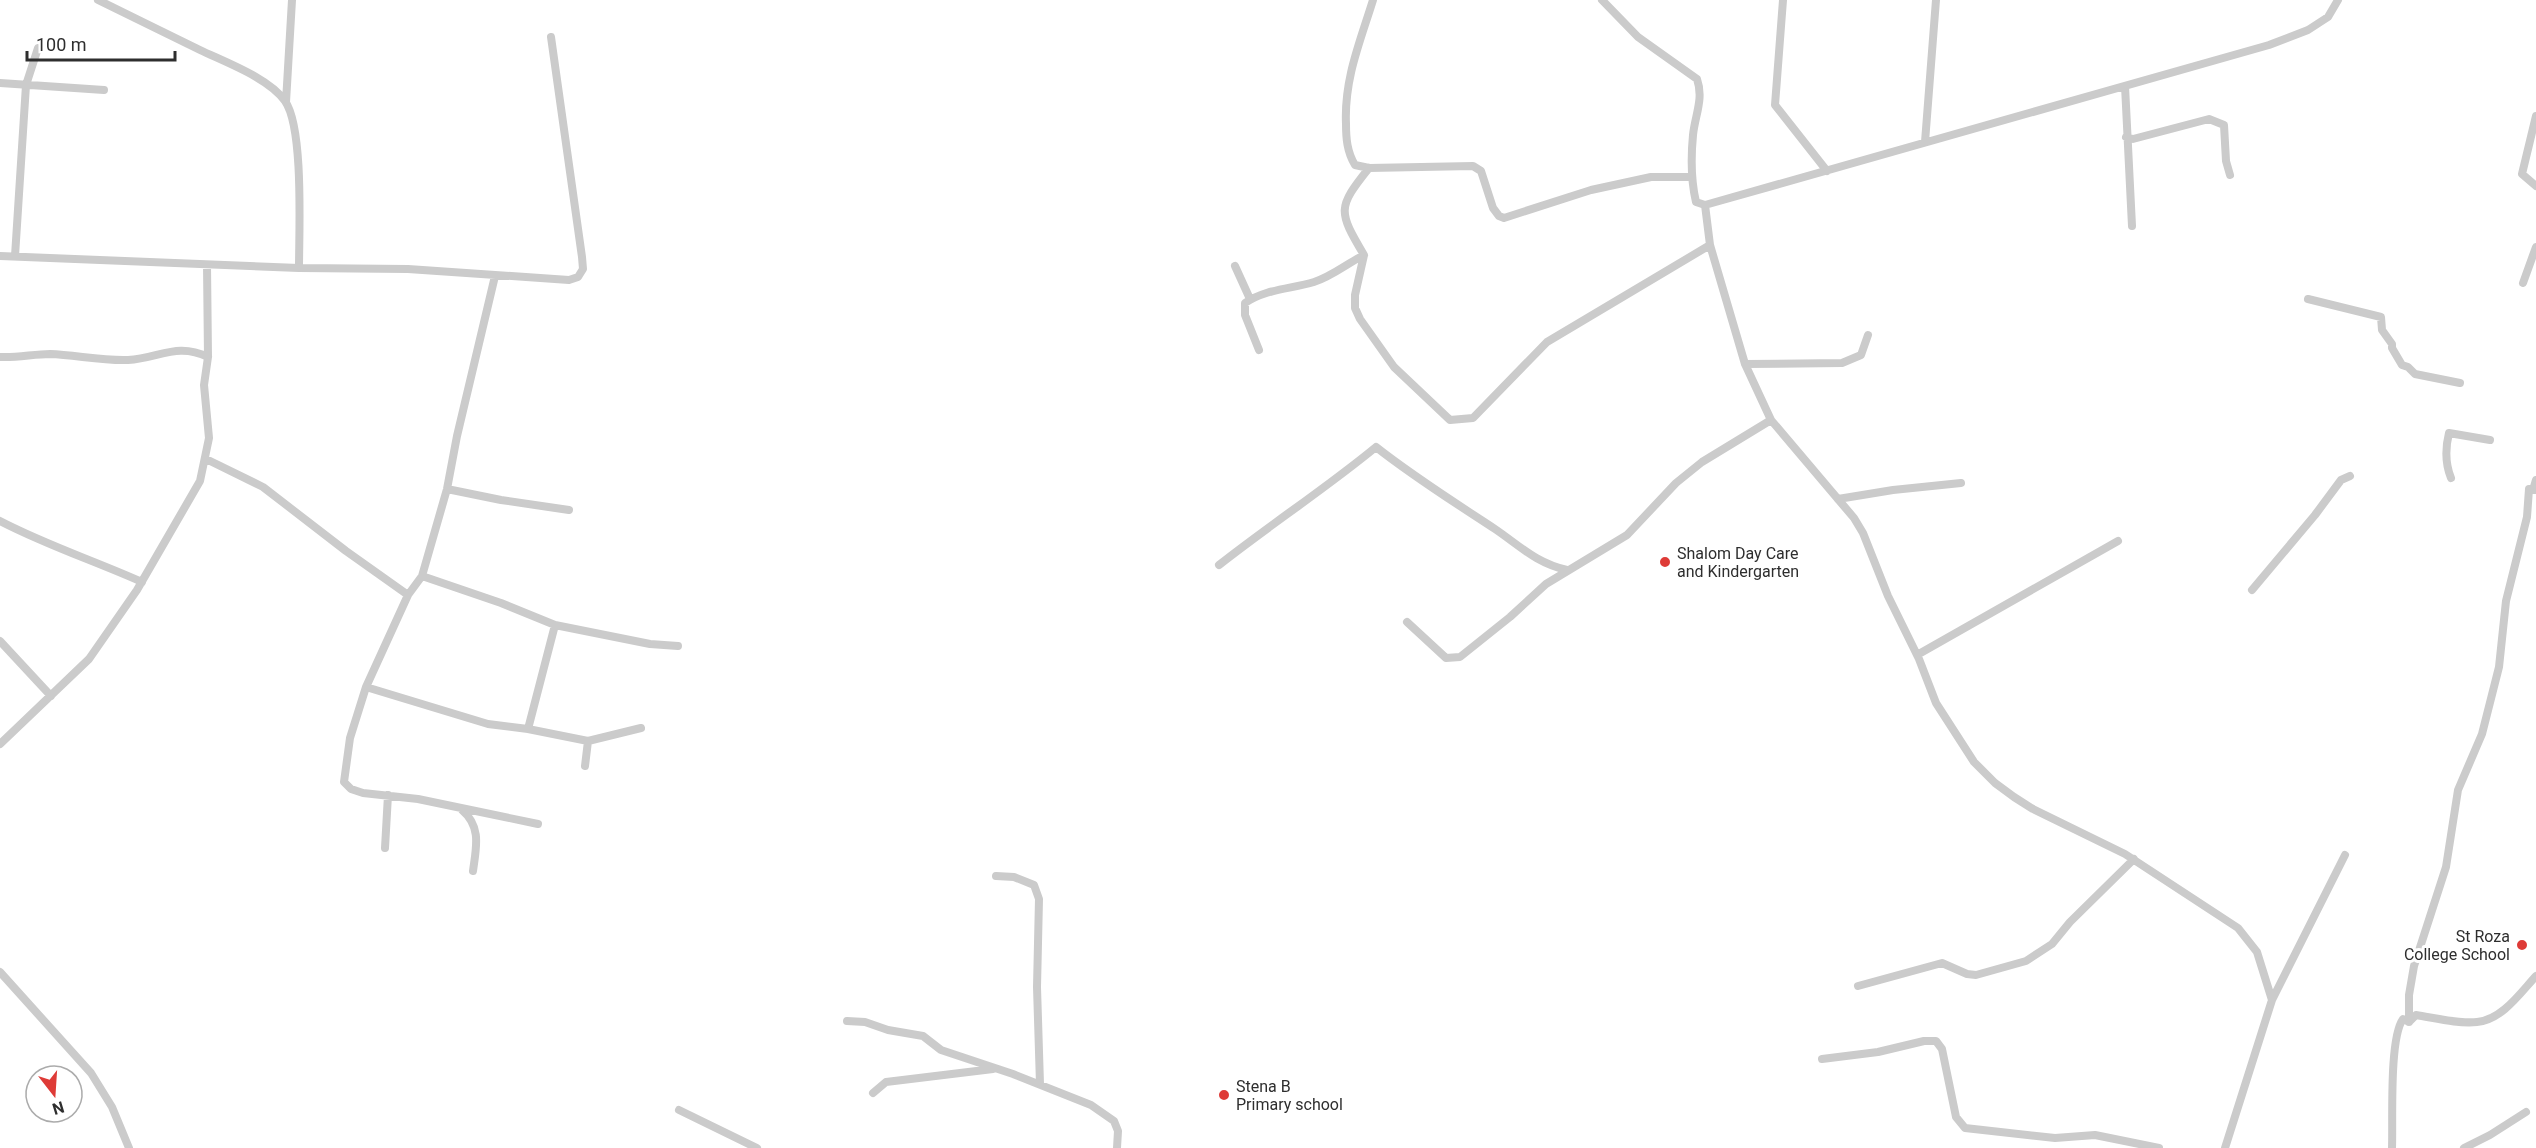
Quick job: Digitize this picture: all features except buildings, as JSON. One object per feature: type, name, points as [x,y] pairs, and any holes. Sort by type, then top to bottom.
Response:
[{"type":"street","points":[[98,0],[242,70],[273,88],[286,102]]},
{"type":"street","points":[[292,0],[286,102],[294,129],[298,160],[299,268]]},
{"type":"street","points":[[1373,0],[1350,70],[1345,99],[1346,138],[1355,165],[1369,168],[1473,166],[1481,171],[1494,208],[1499,216],[1504,218],[1582,193],[1651,177],[1692,177]]},
{"type":"street","points":[[1602,0],[1638,37],[1697,79],[1700,101],[1693,135],[1692,177],[1696,202],[1705,205],[2269,45],[2308,30],[2328,17],[2338,0]]},
{"type":"street","points":[[1784,0],[1775,105],[1827,171]]},
{"type":"street","points":[[1925,142],[1936,0]]},
{"type":"street","points":[[0,256],[299,268],[408,269],[569,280],[579,277],[583,269],[551,37]]},
{"type":"street","points":[[15,256],[27,85],[38,48]]},
{"type":"street","points":[[0,83],[104,90]]},
{"type":"street","points":[[2125,86],[2132,226]]},
{"type":"street","points":[[2536,116],[2522,174],[2536,186]]},
{"type":"street","points":[[2126,137],[2133,139],[2209,119],[2219,121],[2224,124],[2226,161],[2230,175]]},
{"type":"street","points":[[1369,168],[1349,192],[1343,211],[1348,227],[1364,255],[1355,295],[1355,308],[1360,319],[1394,367],[1450,420],[1473,418],[1547,342],[1710,245]]},
{"type":"street","points":[[1705,205],[1710,245],[1745,364],[1770,420],[1854,518],[1863,533],[1888,596],[1917,655],[1936,703],[1974,762],[1995,783],[2033,809],[2134,859],[2238,928],[2257,952],[2272,1000]]},
{"type":"street","points":[[2523,283],[2536,248]]},
{"type":"street","points":[[1259,350],[1245,315],[1245,303],[1250,299],[1288,286],[1315,282],[1364,255]]},
{"type":"street","points":[[0,744],[89,659],[142,582],[191,498],[206,459],[210,438],[204,385],[208,357],[207,265]]},
{"type":"street","points":[[1235,266],[1250,299]]},
{"type":"street","points":[[495,276],[457,436],[447,489],[422,576],[408,595],[366,687],[350,738],[344,782],[351,789],[363,793],[418,799],[538,824]]},
{"type":"street","points":[[2308,299],[2381,316],[2382,330],[2402,365],[2415,374],[2460,383]]},
{"type":"street","points":[[1745,364],[1853,361],[1861,356],[1868,335]]},
{"type":"street","points":[[0,357],[19,358],[48,354],[132,360],[188,349],[208,357]]},
{"type":"street","points":[[1407,622],[1418,635],[1446,658],[1460,657],[1510,618],[1546,584],[1627,535],[1676,483],[1702,462],[1770,420]]},
{"type":"street","points":[[2451,478],[2446,466],[2446,445],[2449,433],[2490,441]]},
{"type":"street","points":[[1219,565],[1268,527],[1315,496],[1376,447],[1417,479],[1498,531],[1526,553],[1547,566],[1567,570]]},
{"type":"street","points":[[206,459],[263,486],[310,525],[408,595]]},
{"type":"street","points":[[2252,590],[2315,515],[2341,480],[2350,476]]},
{"type":"street","points":[[2409,1022],[2409,995],[2414,966],[2446,867],[2458,790],[2482,734],[2499,667],[2506,601],[2527,517],[2529,489],[2535,490],[2536,480]]},
{"type":"street","points":[[1838,499],[1893,490],[1961,483]]},
{"type":"street","points":[[447,489],[569,510]]},
{"type":"street","points":[[0,521],[42,543],[86,558],[142,582]]},
{"type":"street","points":[[1917,655],[2118,541]]},
{"type":"street","points":[[422,576],[501,603],[555,625],[650,644],[678,646]]},
{"type":"street","points":[[528,729],[555,625]]},
{"type":"street","points":[[0,641],[51,696]]},
{"type":"street","points":[[366,687],[488,724],[588,741],[641,728]]},
{"type":"street","points":[[585,766],[588,741]]},
{"type":"street","points":[[386,848],[387,795]]},
{"type":"street","points":[[462,809],[471,817],[476,826],[473,872]]},
{"type":"street","points":[[2225,1148],[2272,1000],[2344,855]]},
{"type":"street","points":[[1857,986],[1942,963],[1967,974],[1976,975],[2026,961],[2052,944],[2070,922],[2134,859]]},
{"type":"street","points":[[996,876],[1014,877],[1034,885],[1039,899],[1037,1008],[1040,1084]]},
{"type":"street","points":[[0,972],[92,1073],[112,1107],[129,1148]]},
{"type":"street","points":[[2409,1022],[2416,1015],[2477,1022],[2488,1020],[2508,1005],[2536,976]]},
{"type":"street","points":[[2392,1148],[2394,1054],[2399,1024],[2403,1019],[2409,1022]]},
{"type":"street","points":[[847,1021],[865,1022],[888,1030],[923,1036],[941,1050],[997,1068],[1091,1105],[1114,1121],[1118,1131],[1117,1148]]},
{"type":"street","points":[[1822,1059],[1878,1052],[1924,1041],[1936,1041],[1942,1049],[1956,1117],[1961,1126],[2053,1137],[2095,1135],[2159,1148]]},
{"type":"street","points":[[873,1093],[886,1082],[997,1068]]},
{"type":"street","points":[[679,1110],[757,1148]]},
{"type":"street","points":[[2464,1148],[2490,1135],[2526,1112]]},
{"type":"street","points":[[2053,1137],[2054,1148]]},
{"type":"place","name":"Shalom Day Care and Kindergarten","points":[[1665,562]]},
{"type":"place","name":"St Roza College School","points":[[2522,945]]},
{"type":"place","name":"Stena B Primary school","points":[[1224,1095]]}]
